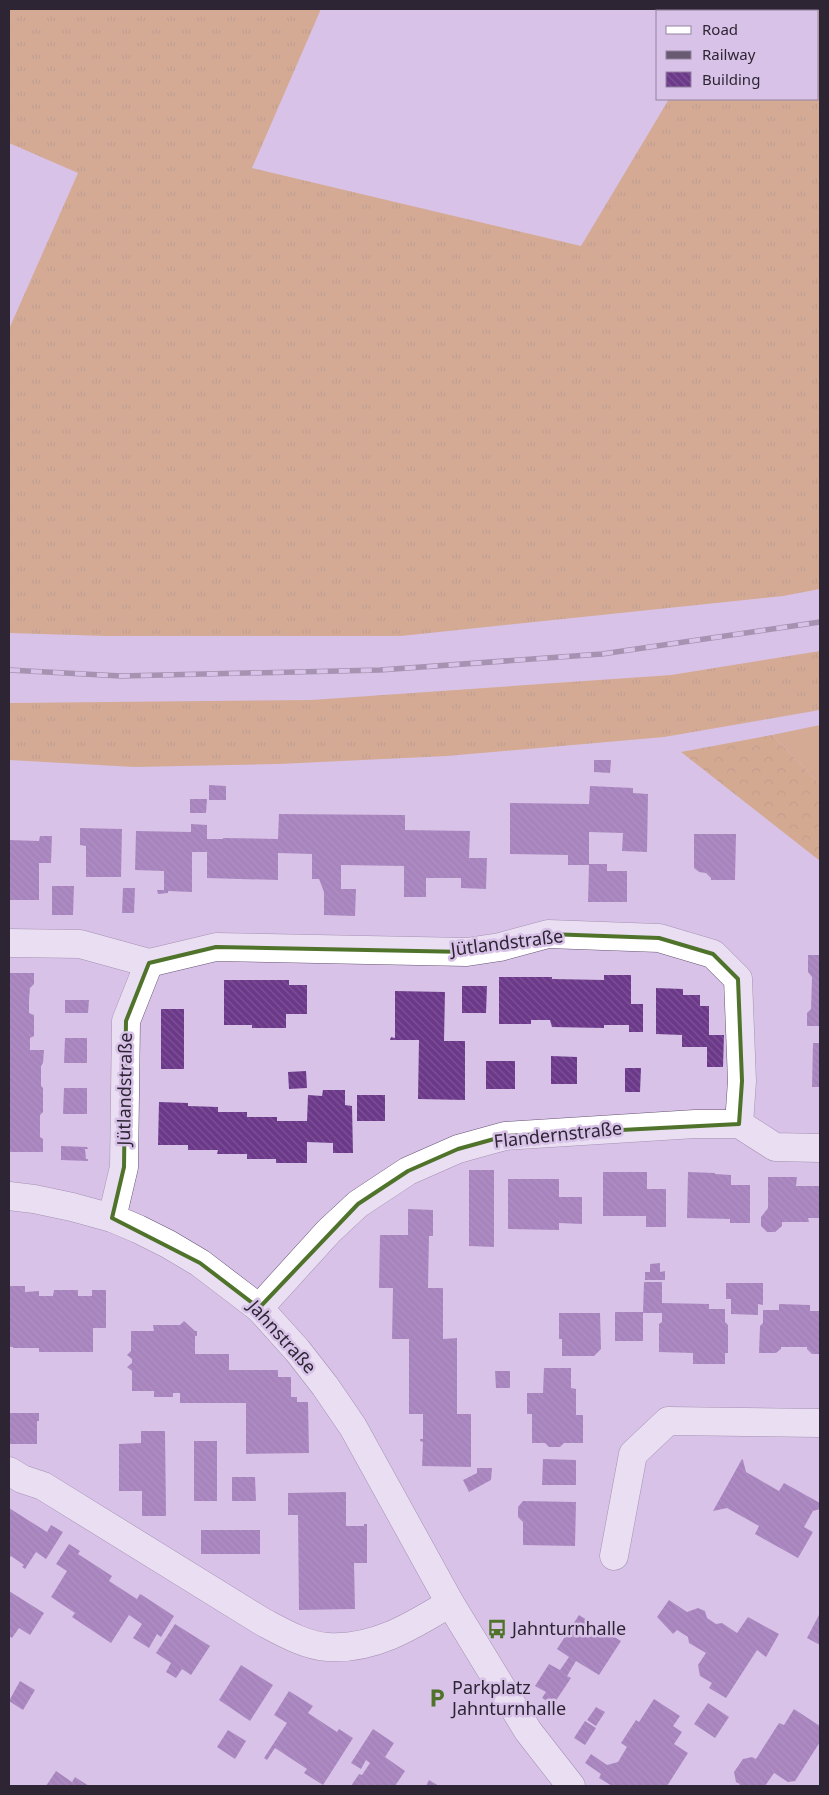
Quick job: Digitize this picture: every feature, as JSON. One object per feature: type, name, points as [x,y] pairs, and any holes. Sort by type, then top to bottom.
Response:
[{"type":"street","name":"Jütlandstraße","points":[[9,943],[80,944],[149,963],[216,948],[467,952],[500,947],[548,934],[659,938],[713,954],[738,979],[742,1081],[738,1124]]},
{"type":"street","name":"Jütlandstraße","points":[[112,1218],[124,1167],[126,1021],[149,963]]},
{"type":"street","name":"Flandernstraße","points":[[259,1308],[358,1204],[408,1171],[458,1149],[505,1136],[695,1124],[738,1124]]},
{"type":"street","points":[[738,1124],[775,1147],[820,1148]]},
{"type":"street","name":"Jahnstraße","points":[[9,1196],[34,1199],[112,1218],[161,1240],[192,1258],[259,1308],[314,1371],[353,1427],[450,1603],[528,1731],[571,1786]]},
{"type":"street","points":[[614,1556],[633,1454],[668,1421],[820,1423]]},
{"type":"street","points":[[9,1471],[22,1479],[43,1486],[263,1622],[303,1641],[327,1648],[362,1646],[395,1635],[450,1603]]},
{"type":"highlighted area","points":[[548,934],[659,938],[713,954],[738,979],[742,1081],[739,1124],[505,1136],[458,1149],[408,1171],[358,1204],[259,1308],[200,1263],[112,1218],[124,1167],[126,1021],[149,963],[216,947],[467,952]]},
{"type":"green space","points":[[9,9],[321,9],[252,168],[581,246],[668,100],[819,100],[819,10],[722,9],[820,9],[820,589],[783,596],[401,636],[105,636],[9,633],[9,329],[78,173],[9,143]]},
{"type":"green space","points":[[820,651],[820,710],[664,737],[447,756],[279,764],[134,767],[9,760],[9,703],[311,700],[671,675]]},
{"type":"green space","points":[[820,725],[820,784],[772,735]]},
{"type":"green space","points":[[772,735],[820,784],[820,861],[681,752]]},
{"type":"building","points":[[594,760],[611,760],[610,773],[594,772]]},
{"type":"building","points":[[209,785],[226,786],[226,800],[209,800]]},
{"type":"building","points":[[590,786],[633,788],[633,793],[648,794],[647,852],[622,851],[623,833],[589,832],[589,864],[607,864],[607,871],[627,871],[627,902],[588,902],[589,865],[568,865],[568,855],[510,854],[510,803],[589,804]]},
{"type":"building","points":[[190,799],[207,799],[206,813],[190,813]]},
{"type":"building","points":[[279,814],[405,815],[405,830],[470,831],[469,858],[487,858],[486,889],[461,888],[461,878],[426,878],[426,897],[404,897],[404,866],[341,865],[341,889],[356,889],[355,916],[324,915],[324,892],[319,879],[312,879],[312,854],[278,853],[278,880],[207,878],[207,852],[192,852],[192,892],[168,891],[168,893],[158,894],[157,890],[164,890],[164,871],[135,870],[136,831],[191,832],[191,824],[207,825],[207,839],[278,839]]},
{"type":"building","points":[[80,828],[122,829],[121,877],[86,877],[86,846],[80,845]]},
{"type":"building","points":[[694,834],[736,834],[735,880],[711,880],[706,873],[699,872],[694,868]]},
{"type":"building","points":[[40,836],[52,836],[51,863],[39,863],[39,900],[9,900],[9,840],[39,841]]},
{"type":"building","points":[[52,886],[74,886],[73,915],[52,915]]},
{"type":"building","points":[[123,888],[135,888],[134,913],[122,913]]},
{"type":"building","points":[[808,955],[820,955],[820,1026],[807,1026],[807,1013],[811,1009],[812,977],[808,972]]},
{"type":"building","points":[[9,973],[34,973],[34,984],[30,988],[29,1000],[29,1013],[34,1015],[34,1036],[30,1038],[30,1050],[44,1050],[41,1066],[43,1112],[40,1115],[40,1137],[43,1139],[43,1152],[9,1152]]},
{"type":"building","points":[[604,975],[631,975],[631,1004],[643,1004],[643,1032],[629,1032],[629,1025],[604,1025],[604,1028],[552,1027],[550,1020],[531,1020],[531,1024],[499,1024],[499,977],[552,977],[552,979],[604,980]]},
{"type":"building","points":[[224,980],[289,980],[289,985],[307,985],[307,1014],[286,1014],[286,1028],[252,1028],[252,1025],[224,1025]]},
{"type":"building","points":[[462,986],[487,986],[486,1013],[462,1013]]},
{"type":"building","points":[[656,988],[683,989],[683,995],[700,995],[700,1006],[709,1006],[709,1035],[724,1035],[723,1067],[707,1067],[707,1047],[682,1047],[682,1035],[656,1034]]},
{"type":"building","points":[[395,991],[445,992],[444,1041],[465,1041],[465,1100],[418,1099],[419,1040],[390,1040],[391,1037],[395,1038]]},
{"type":"building","points":[[65,1000],[89,1000],[88,1013],[65,1013]]},
{"type":"building","points":[[161,1009],[184,1009],[184,1069],[161,1069]]},
{"type":"building","points":[[65,1038],[87,1038],[87,1063],[64,1063]]},
{"type":"building","points":[[813,1043],[820,1043],[820,1087],[812,1087]]},
{"type":"building","points":[[551,1056],[577,1057],[577,1084],[551,1084]]},
{"type":"building","points":[[486,1061],[515,1061],[515,1089],[486,1089]]},
{"type":"building","points":[[625,1068],[641,1068],[640,1092],[625,1092]]},
{"type":"building","points":[[306,1071],[307,1088],[289,1089],[288,1072]]},
{"type":"building","points":[[64,1088],[87,1088],[87,1114],[63,1114]]},
{"type":"building","points":[[323,1090],[345,1090],[345,1105],[352,1106],[353,1153],[333,1153],[333,1143],[307,1142],[307,1163],[276,1163],[276,1159],[247,1159],[247,1154],[217,1154],[218,1150],[188,1150],[188,1145],[158,1145],[159,1102],[188,1103],[188,1106],[218,1107],[218,1112],[247,1112],[247,1117],[277,1117],[277,1121],[307,1121],[308,1095],[322,1096]]},
{"type":"building","points":[[357,1095],[385,1095],[385,1121],[357,1121]]},
{"type":"building","points":[[61,1146],[87,1147],[88,1149],[85,1149],[88,1161],[61,1160]]},
{"type":"building","points":[[469,1170],[494,1170],[494,1247],[469,1246]]},
{"type":"building","points":[[603,1172],[647,1172],[647,1189],[666,1189],[666,1227],[646,1227],[646,1216],[603,1216]]},
{"type":"building","points":[[688,1172],[731,1175],[731,1185],[750,1185],[750,1223],[730,1223],[730,1219],[687,1218]]},
{"type":"building","points":[[768,1177],[797,1177],[796,1186],[820,1186],[820,1218],[808,1218],[809,1222],[782,1222],[782,1226],[775,1232],[767,1232],[761,1226],[761,1217],[768,1208]]},
{"type":"building","points":[[508,1179],[559,1179],[559,1197],[582,1197],[582,1224],[559,1223],[559,1230],[508,1229]]},
{"type":"building","points":[[408,1209],[433,1210],[433,1236],[429,1236],[428,1288],[443,1288],[443,1339],[457,1338],[457,1414],[471,1414],[471,1467],[422,1466],[423,1442],[420,1439],[423,1439],[423,1414],[409,1414],[409,1339],[392,1339],[393,1288],[379,1288],[380,1235],[408,1235]]},
{"type":"building","points":[[660,1263],[660,1272],[665,1271],[665,1280],[645,1280],[645,1272],[650,1272],[650,1264]]},
{"type":"building","points":[[644,1282],[662,1282],[662,1303],[709,1304],[709,1309],[725,1309],[725,1322],[728,1325],[728,1353],[725,1353],[725,1364],[693,1364],[693,1353],[659,1352],[659,1324],[662,1322],[662,1313],[643,1313],[643,1341],[615,1341],[615,1312],[643,1312]]},
{"type":"building","points":[[726,1283],[763,1283],[763,1305],[758,1304],[758,1315],[731,1314],[731,1299],[726,1299]]},
{"type":"building","points":[[9,1286],[25,1286],[25,1292],[39,1291],[39,1296],[53,1296],[54,1290],[78,1290],[78,1296],[92,1296],[92,1290],[106,1290],[106,1328],[93,1328],[93,1352],[39,1352],[39,1348],[9,1347]]},
{"type":"building","points":[[779,1304],[810,1305],[810,1311],[820,1311],[820,1354],[812,1354],[807,1347],[781,1347],[776,1353],[759,1353],[760,1326],[763,1323],[763,1310],[779,1310]]},
{"type":"building","points":[[559,1313],[600,1313],[601,1349],[594,1356],[562,1356],[562,1339],[559,1339]]},
{"type":"building","points":[[184,1321],[197,1331],[197,1336],[195,1336],[195,1354],[229,1354],[229,1370],[278,1370],[278,1377],[291,1377],[291,1397],[297,1397],[297,1402],[308,1402],[309,1453],[246,1454],[246,1403],[180,1403],[180,1393],[173,1393],[173,1397],[154,1397],[154,1391],[132,1391],[132,1371],[127,1367],[132,1363],[132,1359],[127,1355],[131,1351],[131,1331],[154,1331],[153,1325],[180,1325]]},
{"type":"building","points":[[544,1368],[571,1368],[571,1388],[576,1389],[576,1415],[583,1415],[583,1443],[564,1443],[560,1447],[549,1447],[545,1443],[532,1443],[532,1414],[527,1414],[527,1393],[543,1393]]},
{"type":"building","points":[[495,1371],[510,1371],[510,1388],[496,1388]]},
{"type":"building","points":[[9,1413],[39,1413],[37,1444],[9,1444]]},
{"type":"building","points":[[141,1431],[165,1431],[166,1516],[142,1516],[142,1491],[119,1491],[119,1444],[141,1443]]},
{"type":"building","points":[[194,1441],[217,1441],[217,1501],[194,1501]]},
{"type":"building","points":[[543,1459],[576,1460],[576,1485],[542,1485]]},
{"type":"building","points":[[742,1459],[746,1472],[779,1491],[784,1483],[820,1503],[820,1509],[813,1511],[804,1527],[813,1532],[798,1558],[755,1534],[759,1526],[727,1508],[713,1511]]},
{"type":"building","points":[[477,1468],[492,1468],[491,1480],[469,1492],[463,1480],[477,1473]]},
{"type":"building","points":[[232,1477],[255,1477],[256,1501],[232,1501]]},
{"type":"building","points":[[346,1492],[346,1526],[364,1526],[364,1524],[367,1524],[367,1563],[354,1563],[355,1609],[299,1610],[298,1515],[288,1515],[288,1493]]},
{"type":"building","points":[[523,1501],[576,1502],[575,1546],[523,1545],[523,1522],[518,1517],[518,1507]]},
{"type":"building","points":[[9,1508],[47,1532],[51,1525],[63,1532],[46,1559],[36,1552],[25,1569],[22,1567],[24,1565],[11,1556],[9,1559]]},
{"type":"building","points":[[201,1530],[260,1530],[260,1554],[201,1554]]},
{"type":"building","points":[[69,1544],[80,1551],[78,1554],[112,1576],[109,1581],[137,1599],[140,1594],[142,1595],[174,1616],[161,1637],[157,1634],[149,1648],[133,1638],[142,1624],[129,1615],[111,1643],[72,1617],[75,1613],[51,1597],[67,1571],[56,1564]]},
{"type":"building","points":[[9,1591],[44,1613],[30,1635],[19,1628],[12,1638],[9,1636]]},
{"type":"building","points":[[669,1600],[687,1612],[698,1608],[705,1611],[707,1618],[716,1624],[722,1623],[737,1633],[748,1617],[779,1634],[766,1657],[757,1650],[726,1698],[709,1688],[712,1683],[700,1676],[698,1665],[706,1653],[689,1643],[688,1637],[677,1630],[673,1634],[657,1617]]},
{"type":"building","points":[[820,1613],[820,1645],[807,1638]]},
{"type":"building","points":[[579,1615],[621,1641],[599,1675],[576,1661],[567,1676],[571,1678],[553,1705],[542,1698],[546,1692],[535,1686],[549,1664],[560,1670],[569,1657],[557,1649]]},
{"type":"building","points":[[175,1624],[210,1646],[191,1675],[182,1669],[176,1678],[166,1672],[171,1663],[156,1653]]},
{"type":"building","points":[[241,1665],[273,1685],[250,1721],[219,1700]]},
{"type":"building","points":[[20,1681],[35,1690],[23,1710],[9,1701]]},
{"type":"building","points":[[289,1691],[313,1706],[308,1713],[337,1732],[339,1729],[353,1738],[323,1785],[304,1773],[307,1769],[275,1748],[267,1760],[264,1758],[287,1723],[274,1715]]},
{"type":"building","points":[[654,1699],[680,1716],[673,1726],[682,1732],[674,1744],[688,1753],[667,1786],[612,1786],[599,1778],[601,1774],[585,1763],[591,1754],[607,1765],[618,1762],[627,1747],[621,1743],[636,1720],[639,1722]]},
{"type":"building","points":[[708,1703],[729,1717],[715,1738],[694,1724]]},
{"type":"building","points":[[596,1707],[605,1712],[596,1726],[587,1720]]},
{"type":"building","points":[[794,1709],[820,1726],[820,1742],[795,1781],[788,1782],[774,1773],[765,1786],[739,1786],[740,1784],[736,1782],[734,1772],[743,1759],[752,1757],[756,1759],[779,1723],[784,1725]]},
{"type":"building","points":[[585,1721],[596,1728],[585,1745],[574,1738]]},
{"type":"building","points":[[373,1729],[394,1743],[385,1757],[405,1771],[395,1786],[351,1786],[370,1763],[366,1760],[361,1769],[351,1763]]},
{"type":"building","points":[[228,1730],[246,1741],[235,1759],[217,1747]]},
{"type":"building","points":[[56,1771],[72,1782],[75,1777],[89,1786],[46,1786]]},
{"type":"building","points":[[429,1780],[439,1786],[426,1786]]},
{"type":"railway","points":[[9,670],[121,676],[380,670],[602,654],[820,622]]},
{"type":"place","name":"Jahnturnhalle","points":[[497,1629]]},
{"type":"place","name":"Parkplatz Jahnturnhalle","points":[[437,1698]]}]
